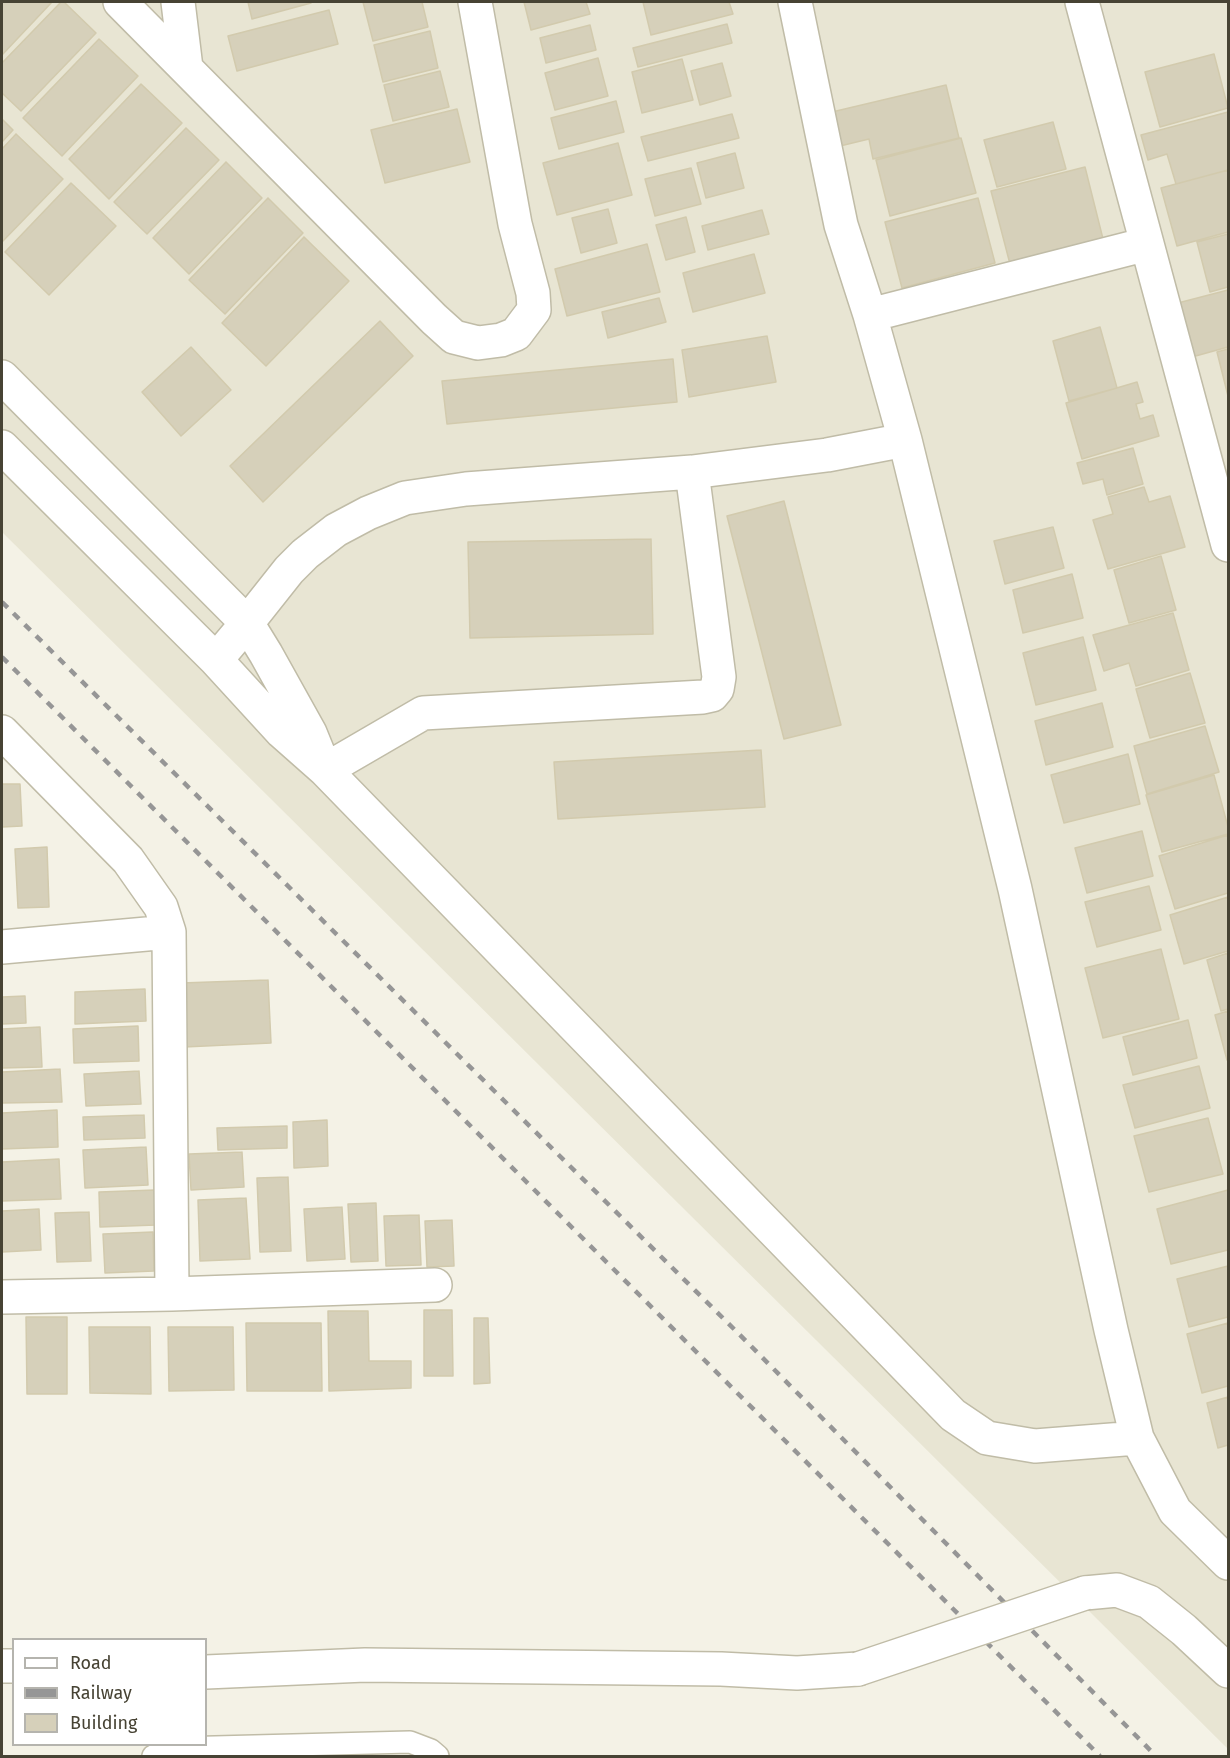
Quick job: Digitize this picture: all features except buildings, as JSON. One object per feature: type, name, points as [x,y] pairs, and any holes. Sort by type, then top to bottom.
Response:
[{"type":"street","points":[[120,2],[434,319],[454,336],[477,343],[501,340],[516,334],[534,310],[533,293],[515,224],[474,2]]},
{"type":"street","points":[[178,2],[186,68]]},
{"type":"street","points":[[795,2],[842,225],[870,315],[904,440],[1015,889],[1111,1330],[1137,1438],[1176,1511],[1228,1563]]},
{"type":"street","points":[[1082,2],[1228,545]]},
{"type":"street","points":[[870,315],[1147,244]]},
{"type":"street","points":[[8,393],[248,623],[310,733],[325,770]]},
{"type":"street","points":[[216,660],[289,570],[305,554],[336,530],[368,513],[405,498],[466,489],[692,472],[827,455],[904,440]]},
{"type":"street","points":[[2,447],[216,660],[270,720],[325,770],[953,1414],[987,1438],[1035,1446],[1137,1438]]},
{"type":"street","points":[[325,770],[423,714],[712,695],[717,689],[719,677],[692,472]]},
{"type":"street","points":[[2,732],[128,860],[161,907],[169,932],[172,1294]]},
{"type":"street","points":[[2,947],[169,932]]},
{"type":"street","points":[[2,1298],[435,1285]]},
{"type":"street","points":[[207,1672],[259,1668],[388,1666],[721,1669],[797,1673],[858,1669],[1085,1593],[1117,1590],[1149,1602],[1184,1630],[1228,1671]]},
{"type":"lane","points":[[153,1756],[176,1749],[410,1742],[431,1750],[438,1756]]},
{"type":"shaded area","points":[[2,2],[1228,2],[1228,1749],[2,532]]},
{"type":"railway","points":[[2,602],[746,1341],[1156,1756]]},
{"type":"railway","points":[[2,657],[1100,1756]]}]
